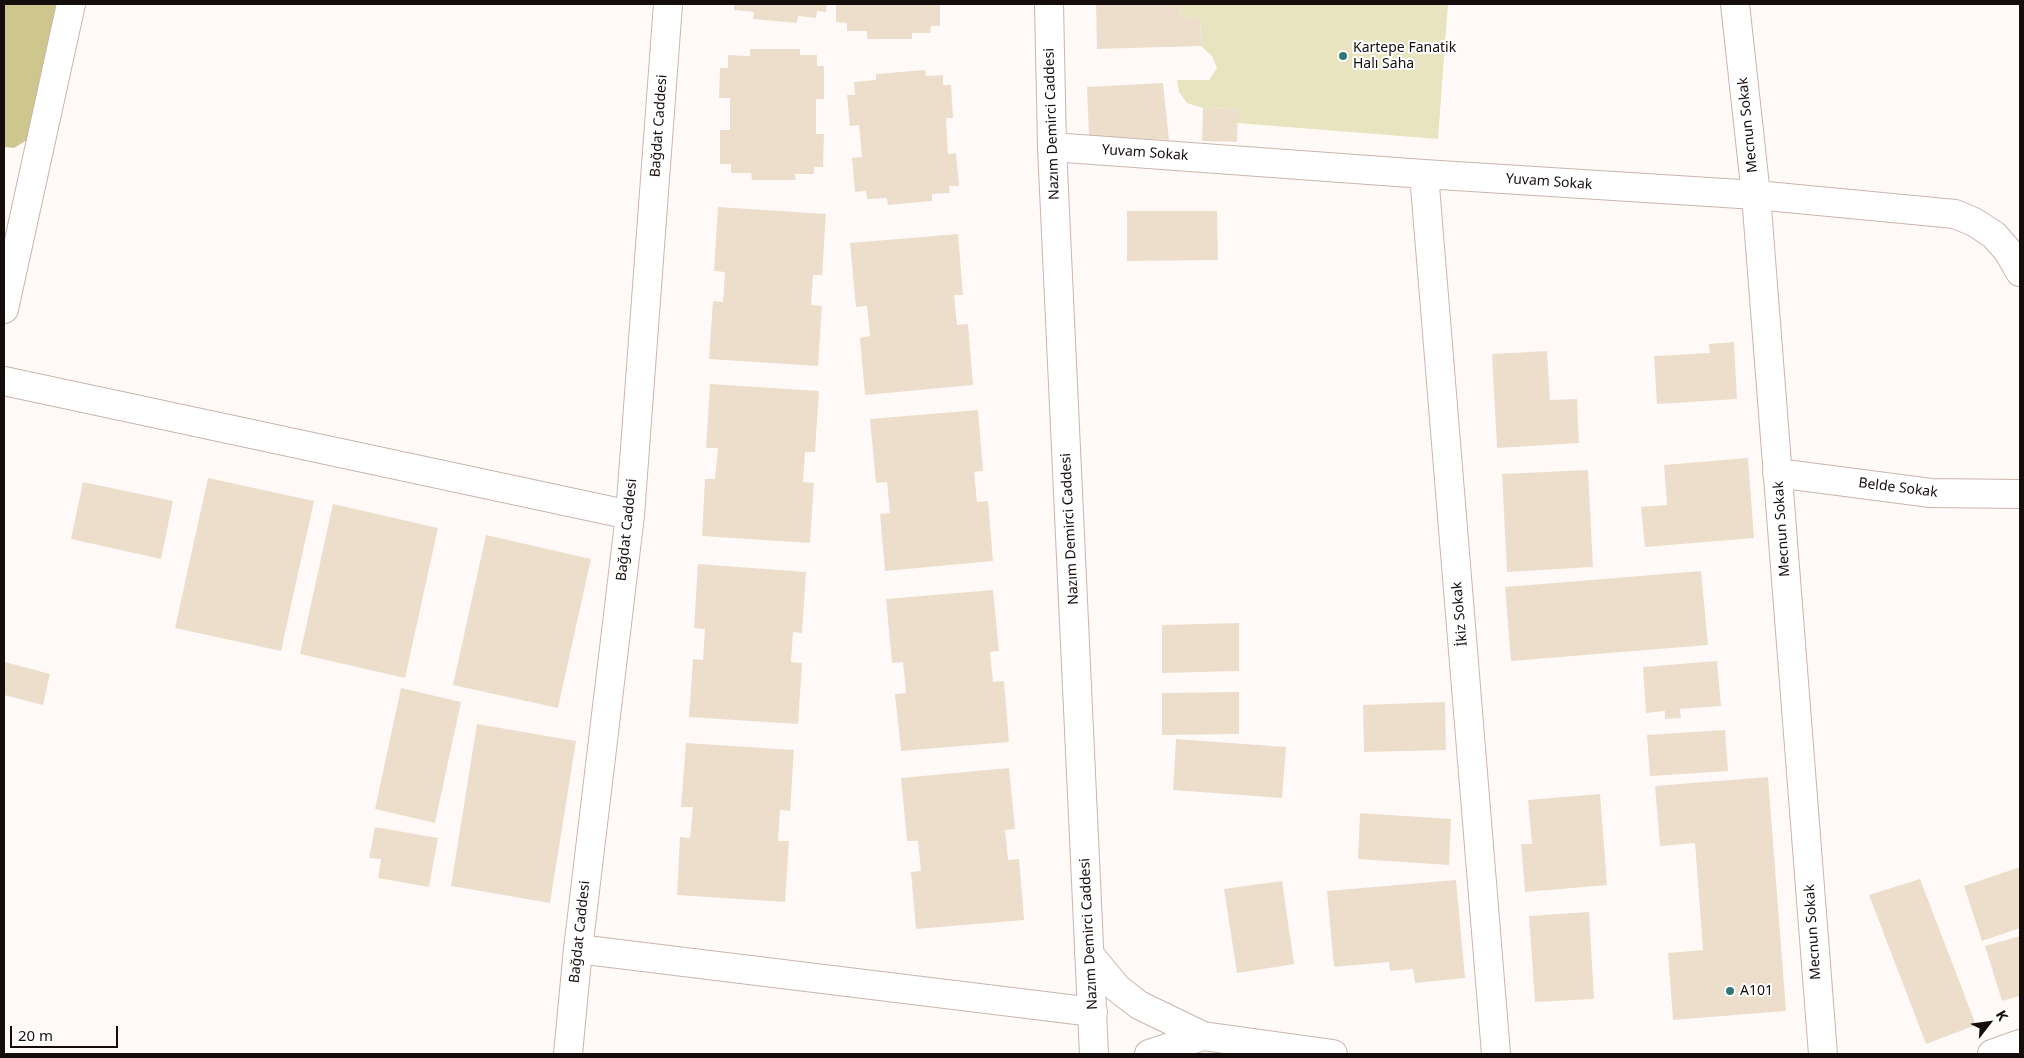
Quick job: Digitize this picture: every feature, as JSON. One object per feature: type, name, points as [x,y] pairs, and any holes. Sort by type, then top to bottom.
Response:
[{"type":"street","points":[[4,309],[71,4]]},
{"type":"street","name":"Bağdat Caddesi","points":[[568,1054],[578,949],[630,515],[668,4]]},
{"type":"street","name":"Nazım Demirci Caddesi","points":[[1049,4],[1052,147],[1094,1054]]},
{"type":"street","name":"Mecnun Sokak","points":[[1735,4],[1756,195],[1823,1054]]},
{"type":"street","name":"Yuvam Sokak","points":[[1052,147],[1424,174],[1756,195],[1955,214],[1974,222],[1994,235],[2008,251],[2020,272]]},
{"type":"street","name":"İkiz Sokak","points":[[1424,174],[1496,1054]]},
{"type":"street","points":[[4,381],[630,515]]},
{"type":"street","name":"Belde Sokak","points":[[1777,473],[1931,493],[2020,494]]},
{"type":"street","points":[[578,949],[1093,1012]]},
{"type":"street","points":[[1089,954],[1118,988],[1139,1005],[1203,1036],[1333,1054]]},
{"type":"street","points":[[1149,1054],[1203,1036]]},
{"type":"street","points":[[1992,1054],[2020,1044]]},
{"type":"shaded area","points":[[4,4],[57,4],[27,140],[14,148],[4,147]]},
{"type":"shaded area","name":"Kartepe Fanatik Halı Saha","points":[[1180,4],[1448,4],[1438,139],[1237,123],[1237,109],[1203,108],[1187,103],[1179,92],[1177,80],[1209,80],[1217,68],[1212,56],[1201,46],[1200,17],[1181,18]]},
{"type":"building","points":[[734,4],[827,4],[826,12],[817,11],[816,18],[798,16],[797,23],[753,19],[754,12],[734,10]]},
{"type":"building","points":[[836,4],[940,4],[940,26],[931,26],[930,33],[912,33],[912,39],[867,39],[867,31],[847,31],[847,23],[836,22]]},
{"type":"building","points":[[1096,4],[1180,4],[1181,18],[1200,17],[1201,46],[1097,49]]},
{"type":"building","points":[[750,49],[800,49],[800,55],[817,55],[817,66],[824,66],[824,99],[816,99],[816,134],[824,134],[823,167],[814,167],[814,174],[795,174],[796,180],[752,180],[751,173],[731,173],[731,164],[720,164],[720,130],[730,130],[730,98],[719,98],[720,68],[728,68],[728,55],[750,56]]},
{"type":"building","points":[[925,70],[926,76],[943,75],[943,85],[951,85],[953,118],[946,118],[948,154],[956,153],[959,186],[949,186],[950,193],[932,194],[932,201],[888,205],[887,198],[867,199],[866,191],[855,192],[852,158],[862,157],[859,125],[850,126],[847,95],[855,95],[854,82],[876,80],[876,74]]},
{"type":"building","points":[[1163,83],[1169,140],[1089,136],[1087,87]]},
{"type":"building","points":[[1203,108],[1238,109],[1237,142],[1202,141]]},
{"type":"building","points":[[718,207],[826,214],[822,275],[813,275],[811,305],[822,306],[818,366],[709,359],[713,301],[723,302],[725,272],[714,271]]},
{"type":"building","points":[[1127,211],[1217,211],[1218,260],[1127,261]]},
{"type":"building","points":[[958,234],[963,295],[954,295],[957,325],[968,324],[973,385],[865,395],[860,338],[870,336],[867,306],[856,307],[850,243]]},
{"type":"building","points":[[1734,342],[1737,399],[1657,404],[1654,356],[1710,353],[1709,344]]},
{"type":"building","points":[[1547,351],[1550,400],[1577,399],[1579,443],[1497,448],[1492,354]]},
{"type":"building","points":[[710,384],[819,391],[815,452],[805,452],[803,482],[814,483],[810,543],[702,536],[705,479],[715,479],[718,448],[706,448]]},
{"type":"building","points":[[978,410],[983,471],[974,472],[977,502],[988,501],[993,561],[885,571],[880,514],[890,513],[887,482],[876,483],[870,419]]},
{"type":"building","points":[[1748,458],[1754,538],[1645,547],[1641,507],[1667,505],[1664,465]]},
{"type":"building","points":[[1588,470],[1593,567],[1507,572],[1502,474]]},
{"type":"building","points":[[208,478],[314,501],[281,651],[175,628]]},
{"type":"building","points":[[83,482],[173,501],[161,559],[71,539]]},
{"type":"building","points":[[333,504],[438,528],[405,678],[300,654]]},
{"type":"building","points":[[486,535],[591,559],[558,708],[453,685]]},
{"type":"building","points":[[698,564],[806,572],[802,633],[793,632],[791,662],[802,663],[798,724],[689,717],[693,659],[703,660],[705,629],[694,628]]},
{"type":"building","points":[[1701,571],[1708,645],[1511,661],[1505,587]]},
{"type":"building","points":[[993,590],[999,651],[990,652],[993,682],[1004,681],[1009,742],[901,751],[895,694],[906,693],[903,662],[892,663],[886,599]]},
{"type":"building","points":[[1239,623],[1239,671],[1162,673],[1162,625]]},
{"type":"building","points":[[1717,661],[1721,706],[1680,709],[1681,718],[1665,719],[1665,711],[1646,713],[1643,667]]},
{"type":"building","points":[[5,662],[50,674],[43,705],[4,695]]},
{"type":"building","points":[[401,688],[461,702],[435,823],[375,809]]},
{"type":"building","points":[[1239,692],[1239,734],[1162,735],[1162,693]]},
{"type":"building","points":[[1445,702],[1446,750],[1364,752],[1363,705]]},
{"type":"building","points":[[477,724],[576,741],[550,903],[451,886]]},
{"type":"building","points":[[1725,730],[1728,771],[1650,776],[1647,735]]},
{"type":"building","points":[[1176,739],[1286,747],[1282,798],[1173,790]]},
{"type":"building","points":[[686,743],[794,750],[790,811],[780,810],[778,841],[789,841],[785,902],[677,895],[680,837],[690,838],[693,807],[681,807]]},
{"type":"building","points":[[1009,768],[1015,829],[1005,830],[1008,860],[1019,859],[1024,920],[916,929],[911,872],[921,871],[918,841],[907,841],[901,778]]},
{"type":"building","points":[[1768,777],[1786,1011],[1673,1020],[1668,953],[1703,950],[1695,843],[1660,846],[1655,786]]},
{"type":"building","points":[[1600,794],[1607,885],[1525,892],[1521,844],[1532,844],[1528,800]]},
{"type":"building","points":[[1360,813],[1451,819],[1449,865],[1358,859]]},
{"type":"building","points":[[375,827],[438,838],[429,887],[378,878],[381,859],[369,858]]},
{"type":"building","points":[[2020,867],[2020,928],[1982,941],[1964,886]]},
{"type":"building","points":[[1920,879],[1976,1025],[1926,1044],[1869,895]]},
{"type":"building","points":[[1456,880],[1465,978],[1415,983],[1413,969],[1390,971],[1389,962],[1334,967],[1327,891]]},
{"type":"building","points":[[1282,881],[1294,964],[1237,973],[1224,889]]},
{"type":"building","points":[[1589,912],[1594,999],[1535,1002],[1529,916]]},
{"type":"building","points":[[2020,936],[2020,996],[2002,1001],[1985,946]]},
{"type":"place","name":"Kartepe Fanatik Halı Saha","points":[[1343,56]]},
{"type":"place","name":"A101","points":[[1730,991]]}]
